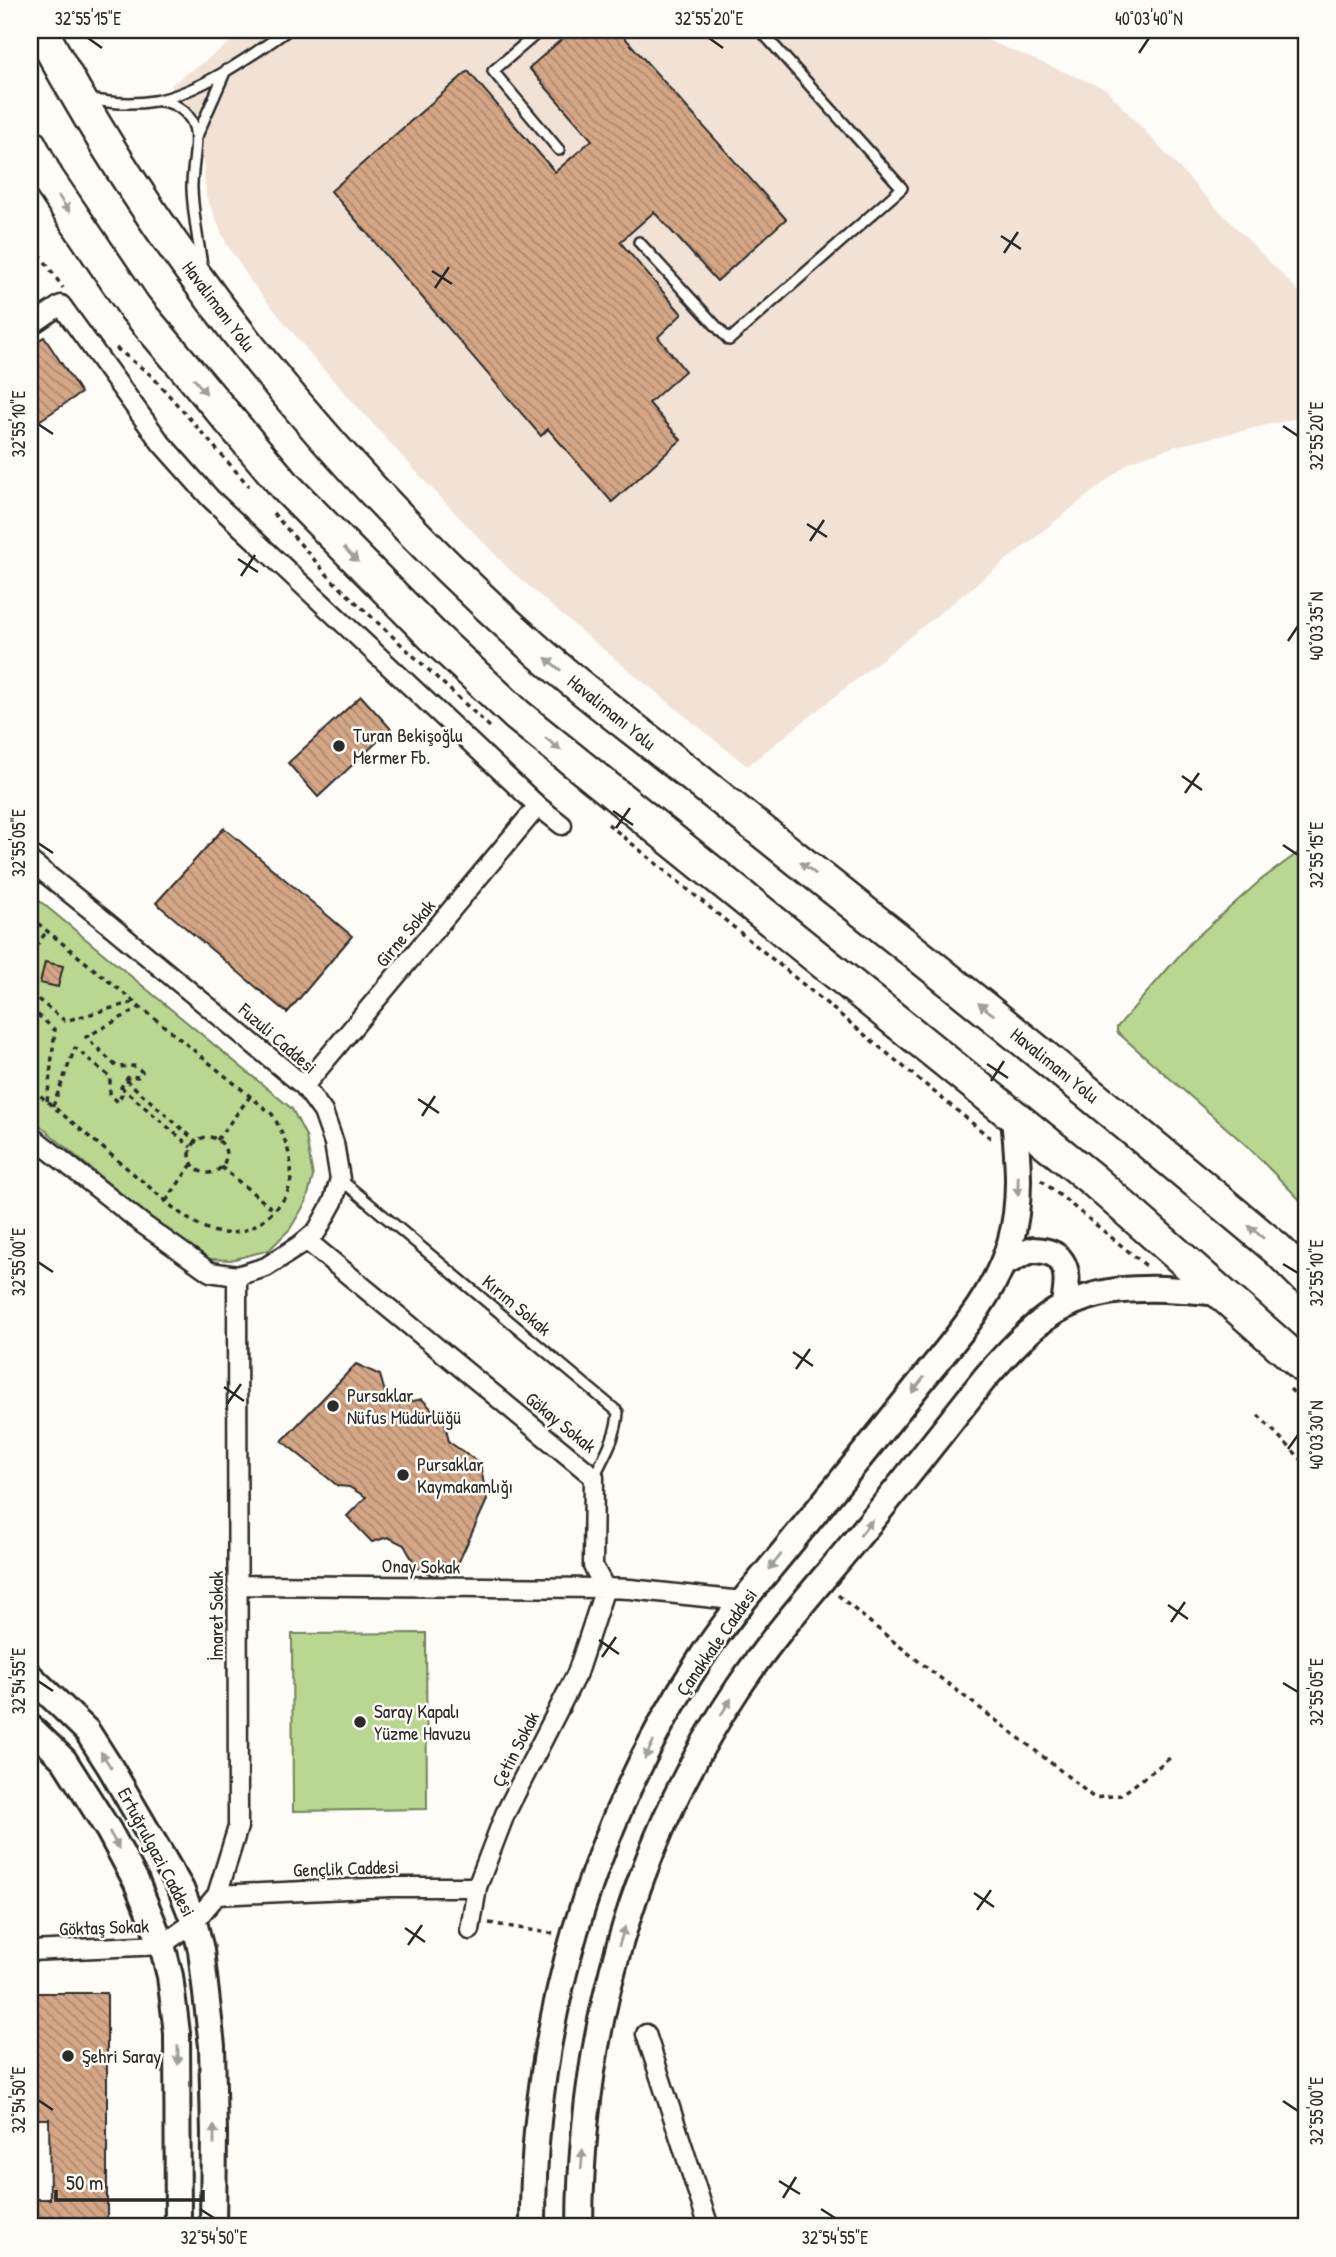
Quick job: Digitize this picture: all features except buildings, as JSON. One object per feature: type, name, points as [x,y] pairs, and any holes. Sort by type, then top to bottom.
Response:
[{"type":"highway","name":"Havalimanı Yolu","points":[[41,30],[78,97],[135,188],[205,289],[262,364],[372,489],[438,557],[534,648],[1000,1020],[1237,1215],[1306,1278]]},
{"type":"highway","points":[[30,145],[47,178],[135,309],[286,487],[422,626],[517,715],[1093,1180],[1306,1368]]},
{"type":"main road","name":"Çanakkale Caddesi","points":[[533,2227],[537,2129],[545,2059],[573,1937],[614,1825],[653,1742],[702,1657],[742,1601],[975,1314],[1002,1265],[1010,1242],[1019,1193],[1014,1118]]},
{"type":"main road","points":[[1002,1265],[1034,1250],[1050,1252],[1060,1258],[1066,1269],[1068,1288],[1063,1307]]},
{"type":"main road","points":[[580,2227],[582,2166],[592,2062],[608,1982],[622,1934],[650,1854],[686,1776],[739,1686],[985,1378],[1018,1341],[1040,1322],[1063,1307],[1103,1291],[1127,1288],[1223,1293]]},
{"type":"main road","name":"Ertuğrulgazi Caddesi","points":[[30,1676],[87,1731],[181,1889],[178,1934],[170,1976],[177,2033],[178,2227]]},
{"type":"main road","name":"Ertuğrulgazi Caddesi","points":[[30,1727],[64,1760],[109,1830],[136,1881],[178,1934],[201,1950],[212,2046],[213,2227]]},
{"type":"street","points":[[30,326],[61,305],[161,443],[211,498],[538,806],[562,825]]},
{"type":"street","name":"Girne Sokak","points":[[304,1086],[538,806]]},
{"type":"street","name":"Fuzuli Caddesi","points":[[30,861],[304,1086],[323,1112],[334,1143],[340,1179]]},
{"type":"street","points":[[30,1135],[144,1225],[210,1272],[237,1276],[266,1267],[317,1231],[340,1179]]},
{"type":"street","name":"Gökay Sokak","points":[[306,1240],[594,1477],[593,1566],[605,1588]]},
{"type":"street","name":"İmaret Sokak","points":[[178,1934],[217,1895],[238,1826],[237,1276]]},
{"type":"street","name":"Onay Sokak","points":[[237,1585],[605,1588]]},
{"type":"street","points":[[605,1588],[742,1601]]},
{"type":"street","name":"Çetin Sokak","points":[[470,1925],[477,1887],[505,1814],[576,1673],[605,1588]]},
{"type":"street","name":"Gençlik Caddesi","points":[[217,1895],[390,1887],[477,1887]]},
{"type":"street","name":"Göktaş Sokak","points":[[30,1951],[178,1934]]},
{"type":"street","points":[[646,2034],[709,2227]]},
{"type":"lane","points":[[157,101],[226,70],[288,30]]},
{"type":"lane","points":[[541,30],[493,71],[559,150]]},
{"type":"lane","points":[[639,243],[729,340],[902,188],[760,30]]},
{"type":"lane","points":[[195,139],[226,70]]},
{"type":"lane","points":[[78,97],[113,103],[170,102],[189,117],[194,127],[192,188],[205,289]]},
{"type":"lane","name":"Kırım Sokak","points":[[340,1179],[618,1412],[612,1441],[594,1477]]},
{"type":"path","points":[[30,917],[272,1114],[283,1134],[289,1154],[290,1186],[286,1196],[275,1211],[253,1227],[240,1231],[211,1230],[181,1214],[30,1087]]},
{"type":"path","points":[[30,954],[47,931]]},
{"type":"path","points":[[30,993],[65,1021],[135,1002]]},
{"type":"path","points":[[53,1106],[75,1048],[110,1077],[110,1094],[118,1102],[122,1094],[121,1087],[128,1076],[138,1077],[142,1072],[136,1066],[117,1067],[86,1037],[141,1007]]},
{"type":"path","points":[[30,1008],[55,1030],[47,1102]]},
{"type":"path","points":[[126,1080],[197,1142]]},
{"type":"path","points":[[121,1087],[191,1148],[192,1164],[166,1201]]},
{"type":"path","points":[[217,1140],[251,1095]]},
{"type":"path","points":[[191,1148],[205,1138],[217,1140],[222,1144],[226,1156],[221,1167],[211,1173],[200,1172],[192,1164]]},
{"type":"path","points":[[221,1167],[275,1211]]},
{"type":"path","points":[[1258,1415],[1306,1464]]},
{"type":"path","points":[[838,1595],[883,1634],[1094,1798],[1121,1795],[1170,1758]]},
{"type":"path","points":[[470,1925],[573,1937]]},
{"type":"shaded area","points":[[248,30],[962,30],[1106,89],[1306,299],[1306,416],[1176,446],[1131,461],[747,766],[510,570],[317,362],[252,283],[226,243],[206,196],[202,142],[171,85]]},
{"type":"green space","points":[[1306,847],[1306,1206],[1247,1146],[1117,1032],[1117,1027],[1191,942],[1262,879]]},
{"type":"green space","points":[[30,893],[292,1109],[306,1136],[313,1177],[306,1202],[290,1229],[269,1250],[231,1260],[209,1259],[183,1247],[30,1117]]},
{"type":"green space","name":"Saray Kapalı Yüzme Havuzu","points":[[426,1633],[427,1809],[293,1811],[292,1634]]},
{"type":"place","name":"Turan Bekişoğlu Mermer Fb.","points":[[339,746]]},
{"type":"place","name":"Pursaklar Nüfus Müdürlüğü","points":[[333,1406]]},
{"type":"place","name":"Pursaklar Kaymakamlığı","points":[[403,1475]]},
{"type":"place","name":"Saray Kapalı Yüzme Havuzu","points":[[360,1722]]},
{"type":"place","name":"Şehri Saray","points":[[68,2056]]}]
